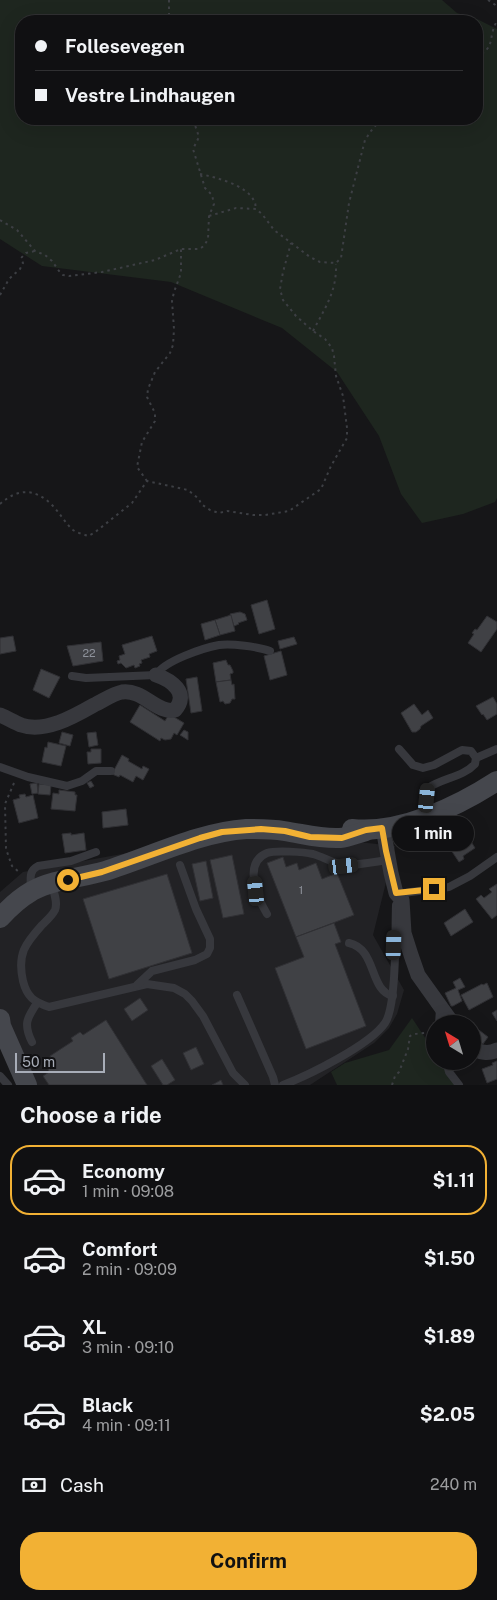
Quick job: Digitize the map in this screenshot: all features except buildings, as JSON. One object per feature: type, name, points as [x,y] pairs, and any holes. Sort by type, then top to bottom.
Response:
[{"type":"main road","points":[[0,918],[17,901],[31,882],[51,884],[102,872],[222,832],[244,830],[285,831],[309,827],[342,828],[380,841],[406,824],[457,804],[497,781]]},
{"type":"main road","points":[[0,1019],[1,1026],[16,1057],[21,1083]]},
{"type":"main road","points":[[0,1050],[21,1083]]},
{"type":"street","points":[[0,715],[21,725],[38,727],[49,725],[73,716],[123,692],[140,694],[167,710],[175,710],[180,698],[177,687],[166,678],[156,675]]},
{"type":"street","points":[[380,841],[396,893],[402,900],[404,933],[418,975],[446,1015]]},
{"type":"street","points":[[481,1052],[488,1053],[497,1050]]},
{"type":"lane","points":[[72,676],[86,678],[156,675],[161,668],[171,662],[221,644],[262,648],[270,651]]},
{"type":"lane","points":[[399,749],[413,765],[423,768],[434,765],[462,750],[471,751],[476,758],[476,764],[469,771],[437,782],[428,788],[427,798],[433,814]]},
{"type":"lane","points":[[476,758],[497,749]]},
{"type":"lane","points":[[0,767],[18,774],[67,786],[82,781],[96,771],[111,771]]},
{"type":"lane","points":[[267,914],[256,891],[254,870],[257,861],[267,853],[313,854],[344,866],[380,841]]},
{"type":"lane","points":[[31,882],[33,869],[38,866],[71,861],[96,852]]},
{"type":"lane","points":[[284,1085],[305,1076],[370,1038],[386,1022],[393,996],[396,893],[449,886],[470,876],[497,857]]},
{"type":"lane","points":[[136,987],[152,971],[195,960],[207,954],[210,948],[210,939],[196,909],[180,866]]},
{"type":"lane","points":[[51,884],[56,901],[55,910],[25,945],[20,962],[26,989],[37,1003],[49,1007],[147,984],[174,988],[185,994],[203,1016],[233,1073],[245,1085]]},
{"type":"lane","points":[[349,943],[354,944],[366,956],[380,987],[388,995],[393,996]]},
{"type":"lane","points":[[236,995],[275,1085]]},
{"type":"lane","points":[[32,1042],[28,1033],[27,1018],[37,1003]]},
{"type":"lane","points":[[440,1007],[440,1015]]},
{"type":"lane","points":[[449,1070],[459,1085]]},
{"type":"lane","points":[[0,1076],[21,1083]]},
{"type":"path","points":[[169,0],[169,15]]},
{"type":"path","points":[[488,0],[497,6]]},
{"type":"path","points":[[483,54],[490,46],[492,30],[497,21]]},
{"type":"path","points":[[0,220],[17,230],[35,251],[45,255],[63,275],[69,276],[102,272],[154,260],[181,249],[199,249],[208,240],[209,216],[214,204],[212,195],[205,188],[193,149],[199,137],[195,125]]},
{"type":"path","points":[[209,216],[236,208],[256,209],[274,230],[315,260],[330,264],[336,263],[341,258],[349,203],[365,140],[376,125]]},
{"type":"path","points":[[200,174],[232,183],[254,200],[256,209]]},
{"type":"path","points":[[181,249],[181,273],[172,302],[173,345],[170,353],[155,372],[148,389],[147,397],[154,413],[155,421],[142,442],[137,467],[147,481],[188,490],[201,504],[210,510],[219,513],[227,511],[265,515],[289,511],[321,489],[331,466],[347,438],[343,396],[336,376],[332,348],[325,339],[296,316],[283,300],[280,289],[282,272],[291,243]]},
{"type":"path","points":[[0,295],[9,279],[20,269],[23,263],[21,258],[26,253],[35,251]]},
{"type":"path","points":[[313,331],[333,293],[336,263]]},
{"type":"path","points":[[0,504],[14,494],[24,491],[34,494],[53,505],[72,529],[88,536],[132,503],[147,481]]},
{"type":"path","points":[[18,774],[5,804],[6,849],[8,859],[14,869],[31,882]]},
{"type":"path","points":[[392,1085],[400,1072],[408,1049],[410,1036],[426,1032]]},
{"type":"shaded area","points":[[0,0],[442,0],[457,13],[464,15],[15,15],[15,125],[483,125],[483,22],[497,29],[497,498],[495,502],[463,514],[422,523],[401,494],[379,436],[337,372],[282,328],[171,282],[42,266],[0,239]]},
{"type":"shaded area","points":[[275,833],[395,846],[373,935],[404,990],[397,1014],[389,1028],[374,1043],[310,1085],[24,1085],[0,1038],[0,892],[23,872],[144,850]]},
{"type":"shaded area","points":[[412,1018],[426,1039],[426,1070],[446,1070],[456,1085],[337,1085],[331,1072],[345,1063],[389,1050]]},
{"type":"route","points":[[68,880],[129,864],[222,832],[261,829],[285,831],[310,837],[342,838],[366,830],[382,828],[396,893],[434,889]]}]
